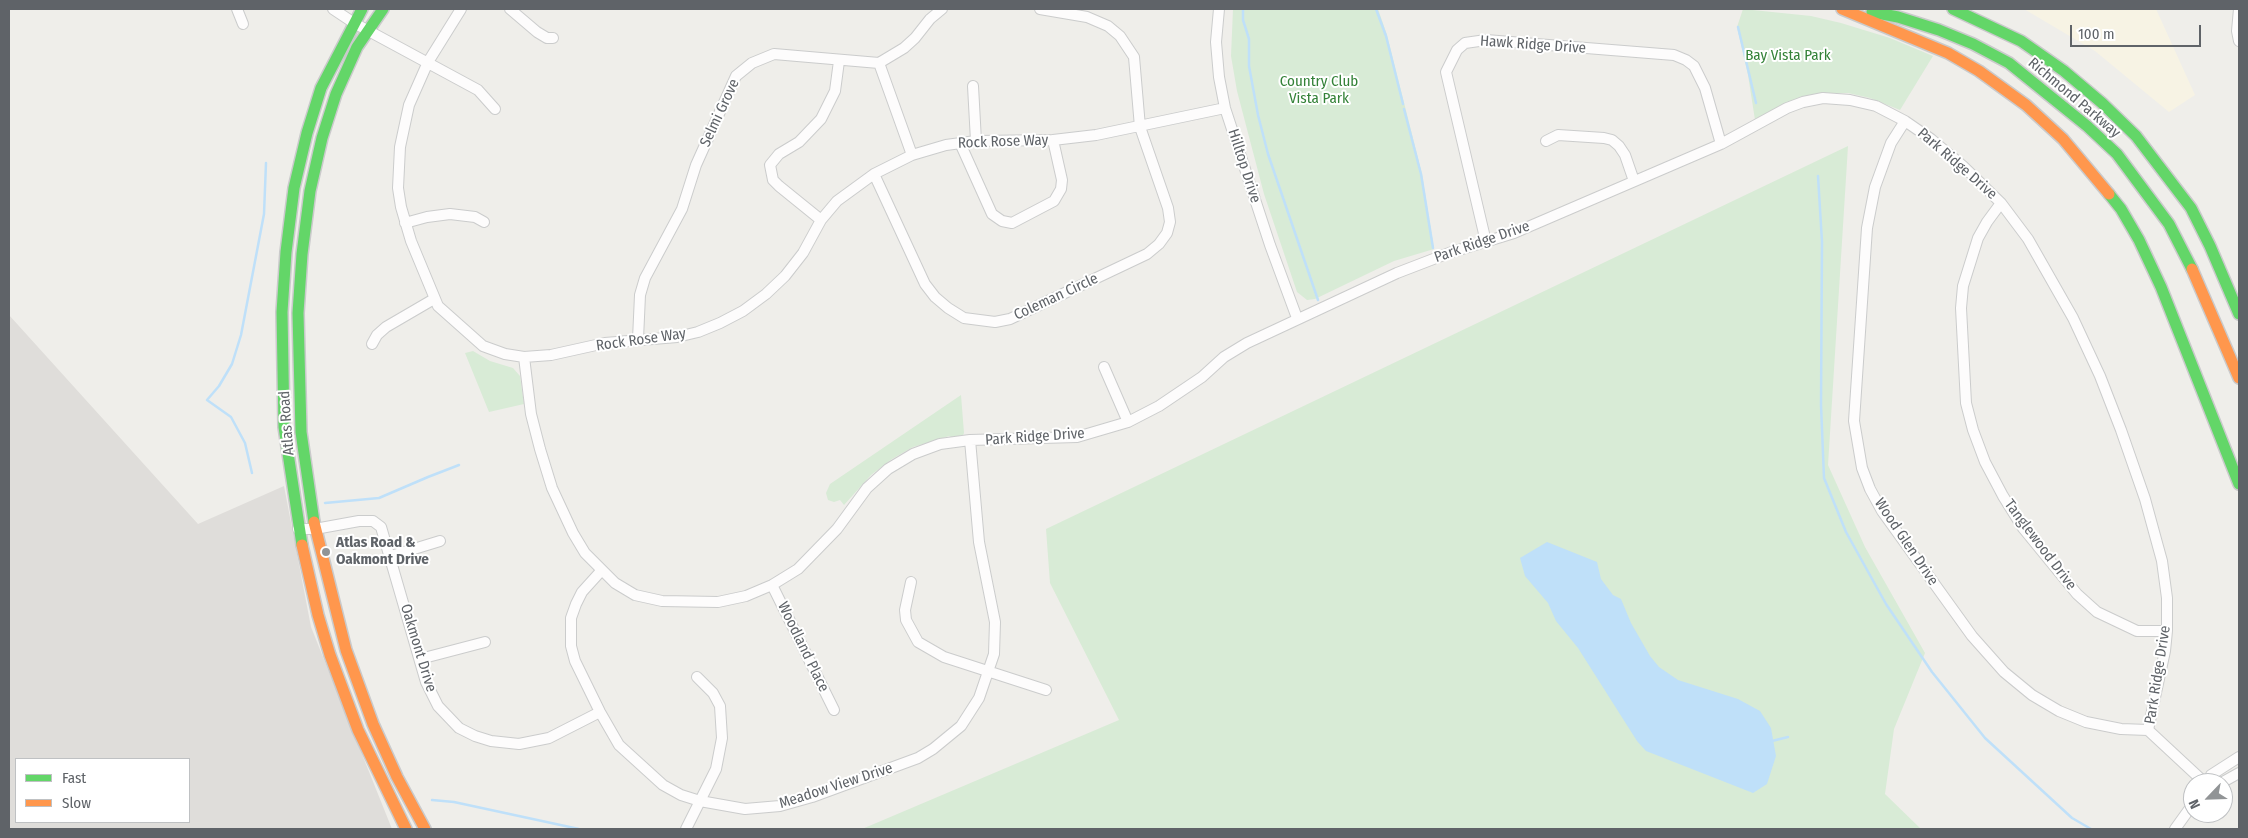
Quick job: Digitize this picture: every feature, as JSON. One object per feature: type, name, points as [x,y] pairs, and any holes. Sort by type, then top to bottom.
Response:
[{"type":"main road","name":"Atlas Road","points":[[362,9],[321,88],[307,133],[294,188],[286,252],[282,328],[284,428],[298,529],[318,615],[345,696],[382,784],[406,829]]},
{"type":"main road","name":"Atlas Road","points":[[383,9],[357,47],[336,94],[310,191],[302,254],[298,336],[301,432],[315,529],[334,610],[360,691],[397,776],[425,829]]},
{"type":"main road","points":[[1842,9],[1915,38],[1979,71],[2026,104],[2063,138],[2094,174],[2121,209],[2139,240],[2161,287],[2239,484]]},
{"type":"main road","name":"Richmond Parkway","points":[[1856,9],[1898,17],[1939,30],[1973,44],[2009,63],[2093,131],[2123,162],[2169,224],[2188,260],[2239,378]]},
{"type":"main road","name":"Richmond Parkway","points":[[1952,9],[2021,41],[2102,103],[2136,136],[2191,208],[2210,246],[2239,314]]},
{"type":"street","points":[[237,9],[244,24]]},
{"type":"street","points":[[333,9],[354,23],[478,90],[495,109]]},
{"type":"street","name":"Rock Rose Way","points":[[461,9],[428,62],[410,105],[400,147],[398,188],[405,223],[434,299],[450,318],[482,346],[505,354],[524,357],[551,355],[638,339],[676,337],[698,332],[743,311],[766,294],[785,276],[803,253],[821,220],[837,201],[874,174],[912,156],[946,145],[960,143],[1053,140],[1140,127],[1225,108]]},
{"type":"street","points":[[510,9],[537,32],[547,38],[553,38]]},
{"type":"street","points":[[912,156],[879,63],[904,48],[916,38],[930,19],[942,9]]},
{"type":"street","points":[[1040,9],[1100,21],[1120,36],[1134,58],[1137,70],[1140,127]]},
{"type":"street","name":"Hilltop Drive","points":[[1218,9],[1216,42],[1219,77],[1225,108],[1270,245],[1297,318]]},
{"type":"street","points":[[2239,9],[2236,31],[2239,41]]},
{"type":"street","name":"Hawk Ridge Drive","points":[[1486,242],[1446,72],[1457,50],[1465,44],[1486,40],[1674,56],[1686,60],[1694,66],[1705,88],[1721,144]]},
{"type":"street","name":"Selmi Grove","points":[[638,339],[640,295],[645,278],[682,209],[696,165],[736,76],[752,63],[774,54],[879,63]]},
{"type":"street","points":[[821,220],[773,180],[770,165],[779,154],[799,142],[821,119],[835,91],[840,61]]},
{"type":"street","points":[[973,86],[976,141]]},
{"type":"street","name":"Park Ridge Drive","points":[[524,357],[531,414],[552,488],[573,533],[585,553],[615,583],[635,595],[662,601],[718,602],[746,596],[772,585],[798,569],[819,550],[867,488],[888,469],[913,454],[940,444],[970,440],[1077,437],[1128,422],[1159,406],[1202,377],[1224,357],[1297,318],[1412,266],[1514,233],[1721,144],[1787,108],[1802,102],[1824,98],[1850,100],[1876,106],[1905,120],[1957,160],[2002,204],[2028,238],[2073,318],[2100,376],[2121,430],[2156,534],[2167,598],[2167,631],[2165,651],[2148,730],[2195,773]]},
{"type":"street","name":"Wood Glen Drive","points":[[1905,120],[1891,143],[1877,180],[1867,228],[1854,421],[1862,468],[1870,489],[1882,511],[1972,636],[2011,678],[2032,695],[2059,712],[2086,722],[2121,729],[2148,730]]},
{"type":"street","name":"Coleman Circle","points":[[874,174],[925,284],[935,297],[964,318],[995,322],[1010,319],[1147,254],[1160,244],[1167,233],[1170,222],[1169,215],[1140,127]]},
{"type":"street","points":[[1546,141],[1558,135],[1612,140],[1625,155],[1634,182]]},
{"type":"street","points":[[960,143],[992,214],[1002,221],[1012,223],[1054,201],[1061,189],[1062,180],[1053,140]]},
{"type":"street","name":"Tanglewood Drive","points":[[2002,204],[1987,222],[1978,238],[1966,270],[1961,308],[1966,403],[1973,430],[1985,462],[2023,528],[2077,594],[2097,612],[2138,631],[2167,631]]},
{"type":"street","points":[[405,223],[427,217],[450,214],[475,216],[484,222]]},
{"type":"street","points":[[372,344],[377,335],[386,327],[434,299]]},
{"type":"street","points":[[1104,367],[1128,422]]},
{"type":"street","name":"Meadow View Drive","points":[[601,571],[582,592],[571,618],[569,634],[575,661],[600,712],[620,746],[663,785],[681,795],[700,802],[745,809],[780,806],[812,797],[918,758],[948,738],[961,726],[979,698],[994,654],[995,622],[979,542],[970,440]]},
{"type":"street","name":"Oakmont Drive","points":[[298,529],[315,529],[359,521],[372,521],[381,527],[430,693],[447,717],[459,728],[491,741],[519,744],[549,738],[600,712]]},
{"type":"street","points":[[391,556],[440,541]]},
{"type":"street","points":[[911,582],[905,610],[906,620],[918,642],[944,656],[1046,690]]},
{"type":"street","name":"Woodland Place","points":[[772,585],[834,710]]},
{"type":"street","points":[[420,659],[485,642]]},
{"type":"street","points":[[686,829],[716,769],[722,738],[720,706],[713,693],[697,677]]},
{"type":"street","points":[[2214,773],[2239,757]]},
{"type":"street","points":[[2175,829],[2183,818]]},
{"type":"shaded area","points":[[2024,9],[2156,9],[2195,95],[2169,112],[2095,51]]},
{"type":"shaded area","points":[[9,315],[198,524],[284,486],[311,627],[392,829],[9,829]]},
{"type":"green space","name":"Country Club Vista Park","points":[[1233,9],[1378,9],[1387,35],[1422,174],[1434,249],[1394,261],[1315,299],[1307,300],[1297,292],[1264,194],[1237,91],[1231,56]]},
{"type":"green space","name":"Bay Vista Park","points":[[1743,9],[1811,16],[1841,23],[1890,38],[1933,56],[1900,110],[1870,98],[1848,93],[1827,93],[1794,101],[1755,120],[1748,75],[1737,27]]},
{"type":"green space","points":[[1848,146],[1828,465],[1865,547],[1925,653],[1894,729],[1885,794],[1921,829],[862,829],[1119,720],[1050,583],[1046,529]]},
{"type":"green space","points":[[473,351],[490,361],[513,368],[520,376],[524,404],[489,412],[465,353]]},
{"type":"green space","points":[[961,395],[964,433],[960,442],[949,436],[913,447],[892,459],[871,475],[844,505],[840,500],[834,502],[828,500],[826,493],[830,484]]},
{"type":"water","points":[[1547,542],[1597,562],[1601,579],[1613,595],[1621,599],[1631,623],[1650,656],[1659,667],[1678,680],[1738,699],[1760,711],[1771,728],[1776,756],[1767,784],[1753,793],[1646,751],[1637,741],[1578,648],[1556,621],[1548,603],[1525,576],[1520,558]]},
{"type":"waterway","points":[[1243,9],[1243,20],[1249,39],[1249,66],[1258,115],[1268,154],[1318,300]]},
{"type":"waterway","points":[[1376,9],[1386,36],[1403,104]]},
{"type":"waterway","points":[[1738,27],[1756,103]]},
{"type":"waterway","points":[[1404,109],[1421,174],[1433,248]]},
{"type":"waterway","points":[[252,473],[245,443],[231,417],[207,400],[219,386],[232,364],[241,335],[264,214],[266,163]]},
{"type":"waterway","points":[[1818,176],[1822,242],[1821,405],[1824,478],[1846,532],[1886,604],[1932,672],[1985,738],[2072,818],[2091,829]]},
{"type":"waterway","points":[[325,503],[379,498],[459,465]]},
{"type":"waterway","points":[[1772,741],[1788,737]]},
{"type":"waterway","points":[[432,800],[454,802],[579,829]]},
{"type":"traffic: fast","points":[[302,545],[284,427],[282,312],[286,252],[294,188],[307,133],[321,88],[362,9]]},
{"type":"traffic: fast","points":[[314,522],[301,432],[298,313],[302,254],[310,191],[322,138],[336,94],[357,47],[383,9]]},
{"type":"traffic: fast","points":[[1953,9],[2021,41],[2064,71],[2102,103],[2136,136],[2191,208],[2210,246],[2239,314]]},
{"type":"traffic: fast","points":[[1872,12],[1898,17],[1939,30],[1973,44],[2009,63],[2087,126],[2117,154],[2169,224],[2192,269]]},
{"type":"traffic: fast","points":[[2109,194],[2121,209],[2139,240],[2161,287],[2239,484]]},
{"type":"traffic: slow","points":[[1842,9],[1948,53],[1979,71],[2026,105],[2063,139],[2109,194]]},
{"type":"traffic: slow","points":[[2192,269],[2239,378]]},
{"type":"traffic: slow","points":[[314,522],[346,650],[373,724],[397,777],[425,829]]},
{"type":"traffic: slow","points":[[302,545],[318,615],[330,655],[358,730],[406,829]]},
{"type":"place","name":"Atlas Road & Oakmont Drive","points":[[326,552]]}]
